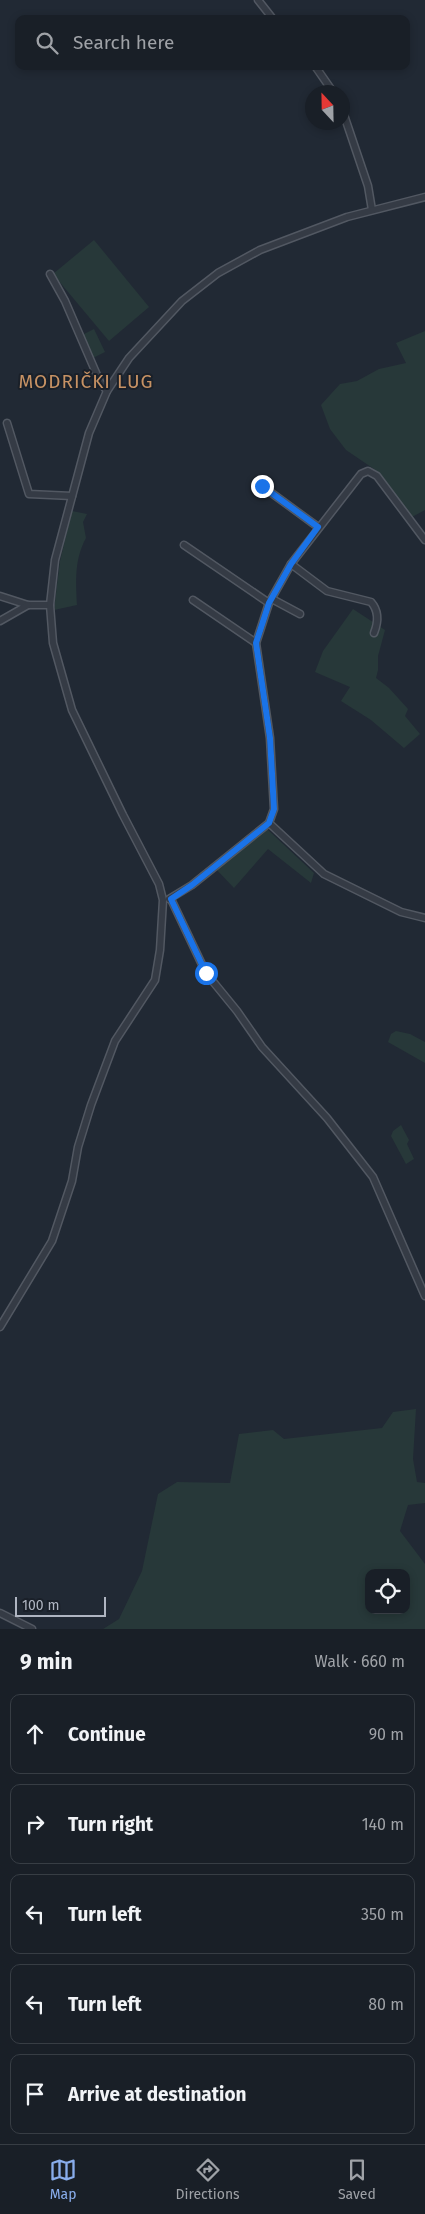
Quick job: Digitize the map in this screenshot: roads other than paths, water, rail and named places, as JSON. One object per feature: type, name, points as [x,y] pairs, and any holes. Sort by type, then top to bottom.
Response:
[{"type":"street","points":[[258,0],[270,15]]},
{"type":"street","points":[[318,70],[328,85]]},
{"type":"street","points":[[349,130],[368,186],[372,210]]},
{"type":"street","points":[[0,1327],[52,1241],[72,1180],[84,1126],[115,1041],[155,980],[160,950],[163,900],[154,872],[123,815],[72,710],[53,643],[50,605],[55,560],[89,433],[107,391],[129,358],[182,301],[218,273],[260,250],[347,216],[425,197]]},
{"type":"street","points":[[50,274],[65,301],[100,382],[107,391]]},
{"type":"street","points":[[7,423],[29,494],[72,496]]},
{"type":"street","points":[[163,900],[171,899],[192,885],[269,823],[274,809],[270,738],[256,643],[270,601],[291,564],[353,482],[361,474],[368,471],[377,476],[425,540]]},
{"type":"street","points":[[262,486],[318,527]]},
{"type":"street","points":[[184,545],[270,601],[300,614]]},
{"type":"street","points":[[291,564],[327,591],[371,602],[377,612],[374,633]]},
{"type":"street","points":[[0,596],[28,606],[50,605]]},
{"type":"street","points":[[193,600],[256,643]]},
{"type":"street","points":[[0,621],[28,606]]},
{"type":"street","points":[[269,823],[324,874],[401,912],[425,918]]},
{"type":"street","points":[[171,899],[206,973],[238,1011],[262,1048],[326,1118],[373,1177],[425,1296]]},
{"type":"street","points":[[0,1613],[32,1629]]},
{"type":"district","name":"MODRIČKI LUG","points":[[86,381]]}]
